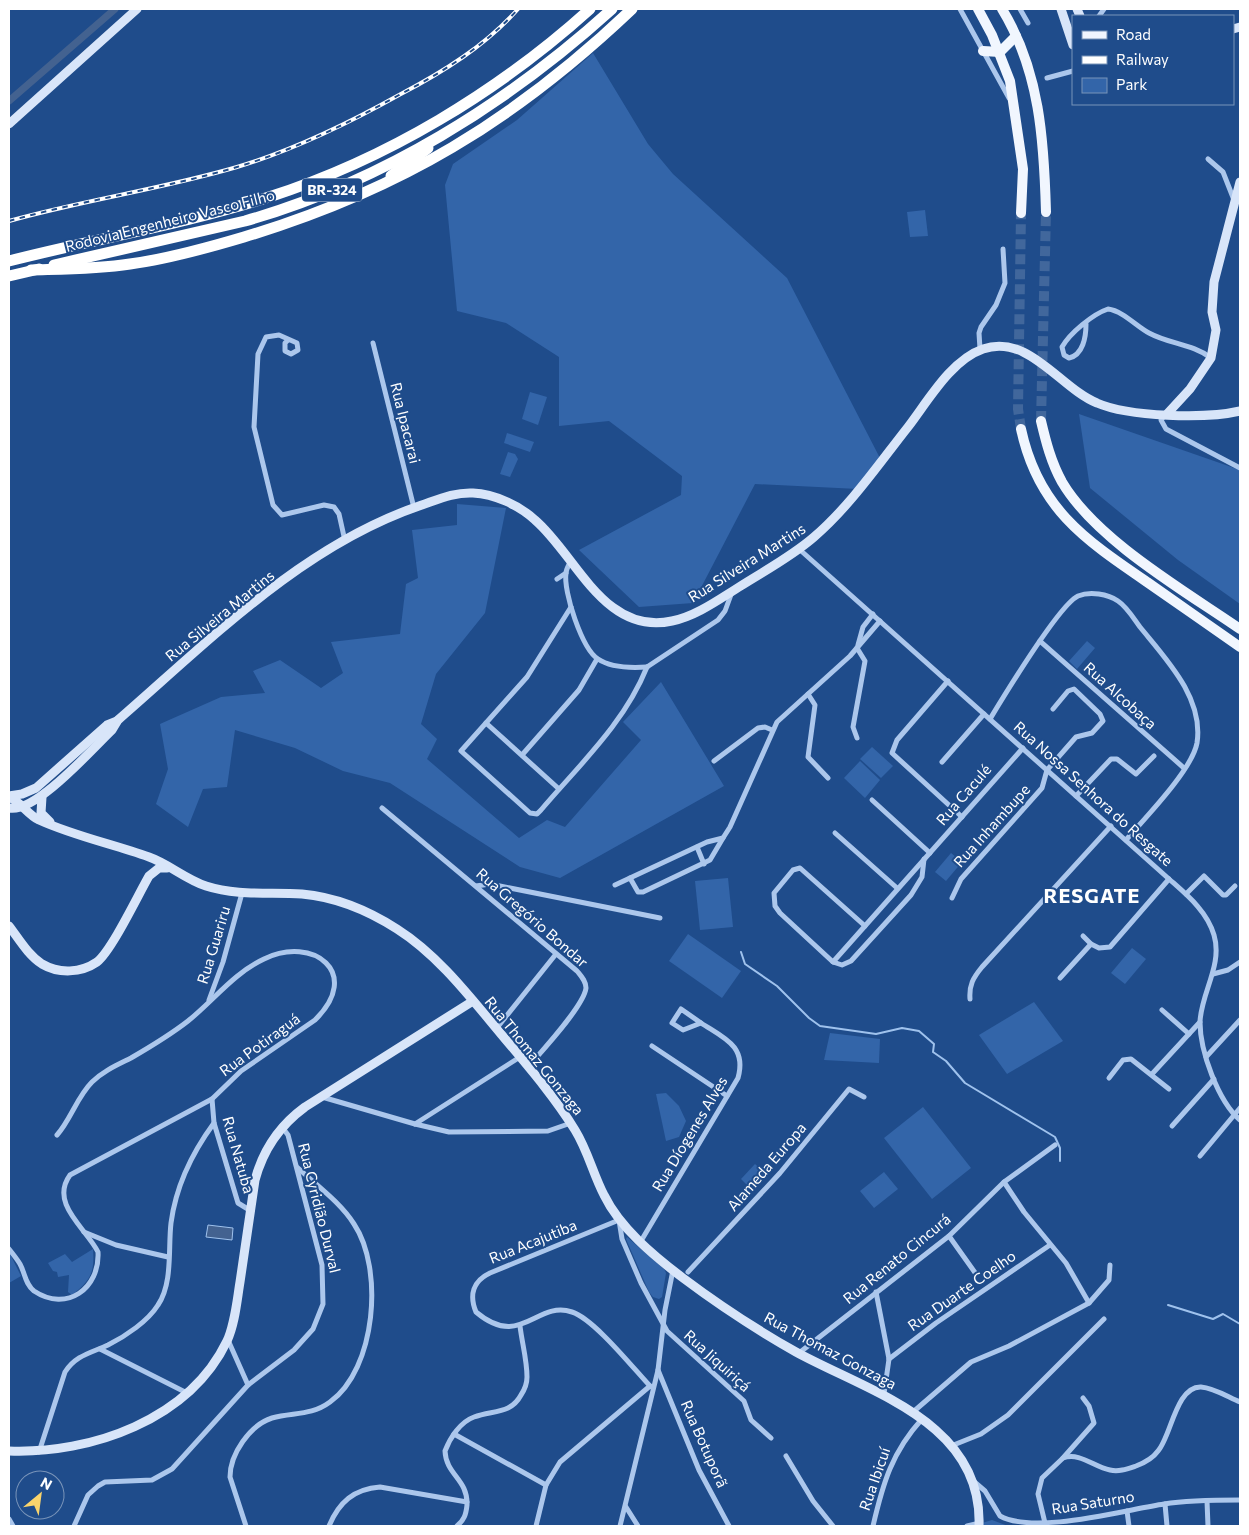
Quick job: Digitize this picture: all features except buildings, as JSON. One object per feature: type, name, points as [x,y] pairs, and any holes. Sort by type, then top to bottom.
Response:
[{"type":"highway","name":"Rodovia Engenheiro Vasco Filho","points":[[9,261],[239,206],[309,184],[398,142],[473,99],[526,62],[590,9]]},
{"type":"highway","name":"Rodovia Engenheiro Vasco Filho","points":[[9,276],[276,212],[364,176],[450,130],[535,73],[612,9]]},
{"type":"highway","points":[[32,270],[131,264],[208,247],[281,225],[369,191],[417,169],[491,125],[571,64],[632,9]]},
{"type":"highway","points":[[369,191],[418,157],[450,130]]},
{"type":"main road","points":[[9,124],[137,9]]},
{"type":"main road","points":[[978,9],[1000,52],[1010,81],[1022,169],[1021,212]]},
{"type":"main road","points":[[1002,9],[1016,36],[1038,106],[1045,148],[1046,212]]},
{"type":"main road","points":[[1061,9],[1071,39]]},
{"type":"main road","points":[[982,51],[1000,52],[1016,36]]},
{"type":"main road","points":[[1167,414],[1190,389],[1211,358],[1216,330],[1212,312],[1213,290],[1240,182]]},
{"type":"main road","points":[[980,349],[1003,346],[1025,353],[1079,393],[1106,406],[1131,411],[1208,416],[1240,411]]},
{"type":"main road","name":"Rua Silveira Martins","points":[[9,796],[22,794],[36,788],[108,725],[118,720],[221,630],[301,568],[345,541],[414,508],[445,497],[476,493],[505,502],[535,519],[594,591],[614,608],[646,622],[673,621],[688,616],[799,549],[841,511],[948,376],[970,355],[980,349]]},
{"type":"main road","points":[[1041,421],[1048,450],[1063,483],[1078,504],[1103,531],[1240,629]]},
{"type":"main road","points":[[1021,429],[1032,466],[1041,486],[1075,529],[1110,556],[1240,647]]},
{"type":"main road","name":"Rua Silveira Martins","points":[[23,807],[42,797],[112,730],[118,720]]},
{"type":"main road","name":"Rua Thomaz Gonzaga","points":[[9,796],[37,819],[149,857],[167,868],[209,887],[242,893],[305,894],[322,897],[360,909],[380,918],[413,940],[473,1001],[528,1067],[571,1124],[585,1148],[604,1195],[619,1220],[673,1270],[732,1312],[798,1354],[884,1394],[922,1419],[951,1446],[971,1479],[979,1524]]},
{"type":"main road","points":[[42,797],[41,813],[54,825]]},
{"type":"main road","points":[[9,808],[23,807]]},
{"type":"main road","points":[[141,855],[148,864],[149,876]]},
{"type":"main road","points":[[9,926],[31,954],[42,964],[53,969],[68,971],[84,969],[98,961],[107,949],[149,876],[159,868],[167,868]]},
{"type":"main road","points":[[9,1451],[38,1452],[60,1449],[134,1426],[162,1413],[187,1393],[205,1374],[228,1340],[237,1300],[259,1166],[272,1141],[282,1127],[294,1115],[473,1001]]},
{"type":"street","points":[[960,9],[1014,107]]},
{"type":"street","points":[[1020,9],[1028,23]]},
{"type":"street","points":[[1047,78],[1072,71]]},
{"type":"street","points":[[1208,159],[1223,172],[1235,202]]},
{"type":"street","points":[[980,349],[979,334],[981,327],[996,305],[1005,283],[1003,249]]},
{"type":"street","points":[[1086,324],[1085,341],[1076,356],[1070,358],[1064,355],[1061,350],[1067,339],[1076,330],[1102,311],[1113,310],[1150,334],[1203,352],[1211,358]]},
{"type":"street","points":[[288,340],[279,335],[270,335],[262,342],[258,354],[258,382],[254,427],[273,504],[278,513],[282,514],[324,506],[334,507],[339,514],[345,541]]},
{"type":"street","name":"Rua Ipacarai","points":[[373,343],[414,508]]},
{"type":"street","points":[[1167,414],[1161,420],[1166,429],[1240,468]]},
{"type":"street","name":"Rua Nossa Senhora do Resgate","points":[[799,549],[1111,826],[1186,894],[1204,913],[1216,943],[1213,974],[1200,1022],[1206,1057],[1214,1079],[1234,1115],[1240,1120]]},
{"type":"street","points":[[570,562],[566,573],[571,607],[582,636],[597,659],[622,666],[647,668]]},
{"type":"street","points":[[558,579],[566,573]]},
{"type":"street","points":[[571,607],[536,665],[461,751],[530,813],[537,814],[619,720],[647,668],[718,620],[725,611],[732,591]]},
{"type":"street","points":[[990,719],[1040,641],[1077,596],[1090,593],[1108,596],[1120,602],[1168,661],[1190,699],[1197,728],[1197,744],[1184,768],[1167,793],[1126,840]]},
{"type":"street","points":[[857,648],[863,627],[873,614]]},
{"type":"street","points":[[630,878],[635,889],[640,893],[704,864],[714,856],[730,827],[777,722],[857,648],[880,620]]},
{"type":"street","name":"Rua Alcobaça","points":[[1040,641],[1184,768]]},
{"type":"street","points":[[857,648],[866,661],[852,727],[857,738]]},
{"type":"street","points":[[522,755],[579,690],[597,659]]},
{"type":"street","points":[[948,681],[897,740],[892,750],[894,756],[962,817]]},
{"type":"street","name":"Rua Inhambupe","points":[[952,898],[961,879],[1042,788],[1047,770],[1076,737],[1092,733],[1103,720],[1098,712],[1074,689],[1068,691],[1053,709]]},
{"type":"street","points":[[808,694],[815,705],[808,757],[828,778]]},
{"type":"street","points":[[942,762],[984,714]]},
{"type":"street","points":[[486,723],[559,789]]},
{"type":"street","points":[[714,761],[758,728],[765,727],[772,730]]},
{"type":"street","name":"Rua Caculé","points":[[833,962],[1023,748]]},
{"type":"street","points":[[1076,796],[1110,759],[1117,759],[1136,774],[1154,756]]},
{"type":"street","points":[[872,800],[930,853]]},
{"type":"street","name":"Rua Gregório Bondar","points":[[382,808],[582,977],[586,986],[579,1004],[528,1067]]},
{"type":"street","points":[[970,999],[971,983],[982,966],[1111,826]]},
{"type":"street","points":[[835,833],[897,888]]},
{"type":"street","points":[[615,885],[697,847],[723,838]]},
{"type":"street","points":[[697,847],[704,864]]},
{"type":"street","points":[[865,926],[800,868],[793,870],[776,889],[773,898],[775,906],[833,962],[842,965],[851,961],[911,895],[922,877],[924,859]]},
{"type":"street","points":[[1186,894],[1204,876],[1223,895],[1226,895],[1235,886]]},
{"type":"street","points":[[1083,936],[1091,944],[1099,948],[1110,947],[1169,879]]},
{"type":"street","points":[[476,886],[490,884],[660,918]]},
{"type":"street","name":"Rua Guariru","points":[[208,1003],[223,962],[242,893]]},
{"type":"street","points":[[1060,978],[1091,944]]},
{"type":"street","name":"Rua Potiraguá","points":[[9,1249],[19,1262],[26,1281],[33,1290],[55,1298],[76,1296],[87,1289],[91,1283],[99,1258],[96,1248],[81,1230],[64,1198],[64,1186],[70,1175],[212,1098],[241,1070],[315,1020],[323,1012],[334,993],[335,979],[331,970],[320,958],[300,952],[277,954],[247,968],[188,1022],[100,1075],[83,1092],[70,1119],[57,1135]]},
{"type":"street","points":[[496,1029],[556,954]]},
{"type":"street","points":[[1213,974],[1228,970],[1240,962]]},
{"type":"street","name":"Rua Díogenes Alves","points":[[641,1241],[738,1078],[741,1065],[739,1053],[732,1044],[681,1009],[672,1023],[683,1030],[701,1023]]},
{"type":"street","points":[[1162,1010],[1189,1034]]},
{"type":"street","points":[[1206,1057],[1240,1020]]},
{"type":"street","points":[[1152,1074],[1200,1022]]},
{"type":"street","points":[[652,1046],[727,1096]]},
{"type":"street","points":[[416,1124],[520,1057]]},
{"type":"street","points":[[1109,1078],[1126,1058],[1131,1059],[1152,1074],[1168,1089]]},
{"type":"street","points":[[1172,1126],[1214,1079]]},
{"type":"street","name":"Alameda Europa","points":[[688,1272],[780,1173],[849,1089],[864,1097]]},
{"type":"street","points":[[322,1097],[442,1131],[548,1131],[571,1124]]},
{"type":"street","name":"Rua Natuba","points":[[212,1098],[214,1123],[238,1203],[251,1211]]},
{"type":"street","points":[[1200,1156],[1240,1108]]},
{"type":"street","points":[[38,1452],[65,1372],[79,1356],[100,1349],[148,1318],[160,1304],[166,1286],[174,1206],[189,1161],[214,1123]]},
{"type":"street","name":"Rua Cyridião Durval","points":[[74,1526],[88,1495],[98,1486],[106,1482],[152,1480],[172,1469],[248,1385],[305,1340],[320,1316],[323,1304],[322,1265],[288,1135],[282,1127]]},
{"type":"street","name":"Rua Renato Cincurá","points":[[798,1354],[949,1236],[1004,1182],[1055,1145]]},
{"type":"street","points":[[246,1526],[230,1477],[230,1468],[239,1449],[257,1427],[266,1421],[310,1412],[332,1401],[354,1371],[369,1332],[371,1276],[358,1231],[348,1215],[297,1167]]},
{"type":"street","points":[[1004,1182],[1024,1212],[1066,1263],[1089,1303]]},
{"type":"street","points":[[619,1220],[622,1239],[663,1326]]},
{"type":"street","name":"Rua Acajutiba","points":[[520,1326],[502,1326],[491,1322],[476,1312],[472,1294],[478,1281],[490,1273],[619,1220]]},
{"type":"street","points":[[81,1230],[116,1245],[168,1257]]},
{"type":"street","points":[[949,1236],[976,1274]]},
{"type":"street","name":"Rua Duarte Coelho","points":[[889,1359],[936,1323],[1050,1245]]},
{"type":"street","points":[[913,1412],[971,1362],[1009,1346],[1089,1303],[1109,1280],[1110,1265]]},
{"type":"street","points":[[620,1526],[626,1506],[651,1387],[658,1370],[663,1326],[673,1270]]},
{"type":"street","points":[[876,1292],[889,1359],[884,1394]]},
{"type":"street","points":[[457,1526],[464,1520],[467,1502],[466,1490],[445,1458],[446,1446],[465,1422],[474,1417],[502,1411],[517,1402],[526,1387],[528,1378],[520,1326],[554,1311],[564,1310],[574,1313],[584,1318],[651,1387]]},
{"type":"street","points":[[951,1446],[981,1434],[1008,1415],[1104,1319]]},
{"type":"street","name":"Rua Jiquiriçá","points":[[663,1326],[744,1401],[751,1420],[770,1438]]},
{"type":"street","points":[[228,1340],[248,1385]]},
{"type":"street","points":[[100,1349],[187,1393]]},
{"type":"street","name":"Rua Botuporã","points":[[658,1370],[699,1470],[729,1526]]},
{"type":"street","points":[[536,1526],[546,1485],[560,1462],[651,1387]]},
{"type":"street","points":[[1063,1458],[1070,1456],[1084,1459],[1111,1471],[1123,1470],[1153,1456],[1162,1447],[1182,1400],[1192,1390],[1202,1387],[1240,1402]]},
{"type":"street","points":[[1045,1523],[1038,1494],[1039,1486],[1046,1473],[1063,1458],[1094,1423],[1089,1406],[1083,1398]]},
{"type":"street","name":"Rua Ibicuí","points":[[873,1526],[894,1457],[906,1436],[922,1419]]},
{"type":"street","points":[[454,1434],[546,1485]]},
{"type":"street","points":[[786,1456],[813,1501],[833,1526]]},
{"type":"street","name":"Rua Saturno","points":[[971,1479],[985,1491],[1000,1516],[1011,1522],[1074,1524],[1165,1504],[1206,1500],[1240,1500]]},
{"type":"street","points":[[329,1526],[341,1504],[349,1497],[370,1488],[380,1487],[467,1502]]},
{"type":"street","points":[[1206,1500],[1208,1526]]},
{"type":"street","points":[[1165,1504],[1167,1526]]},
{"type":"street","points":[[626,1506],[638,1526]]},
{"type":"street","points":[[1127,1511],[1129,1526]]},
{"type":"street","points":[[9,1520],[13,1526]]},
{"type":"street","points":[[967,1526],[979,1524]]},
{"type":"green space","points":[[593,53],[648,144],[673,174],[787,278],[881,460],[858,489],[755,484],[693,603],[639,607],[579,550],[681,495],[682,476],[609,421],[559,426],[559,357],[506,323],[457,311],[445,185],[453,164],[517,120]]},
{"type":"green space","points":[[925,210],[928,236],[910,237],[907,212]]},
{"type":"green space","points":[[530,392],[547,397],[538,425],[522,419]]},
{"type":"green space","points":[[1079,414],[1240,470],[1240,604],[1178,560],[1090,488]]},
{"type":"green space","points":[[507,433],[534,442],[530,452],[504,443]]},
{"type":"green space","points":[[508,452],[515,454],[518,459],[510,477],[500,474]]},
{"type":"green space","points":[[457,504],[506,508],[485,613],[436,674],[421,724],[437,739],[427,759],[519,838],[547,820],[565,827],[641,740],[623,722],[661,682],[724,786],[560,878],[520,867],[390,783],[343,771],[295,748],[235,730],[227,787],[203,789],[188,827],[156,804],[168,769],[160,724],[221,697],[265,693],[253,671],[280,660],[321,688],[343,673],[331,642],[400,634],[406,584],[418,578],[412,530],[457,525]]},
{"type":"green space","points":[[1087,641],[1095,648],[1077,669],[1069,661]]},
{"type":"green space","points":[[872,747],[893,766],[881,778],[860,759]]},
{"type":"green space","points":[[860,761],[880,780],[865,798],[844,778]]},
{"type":"green space","points":[[951,853],[962,862],[946,881],[935,872]]},
{"type":"green space","points":[[728,878],[733,927],[700,930],[695,881]]},
{"type":"green space","points":[[688,934],[741,971],[722,998],[669,961]]},
{"type":"green space","points":[[1132,948],[1146,959],[1125,984],[1111,973]]},
{"type":"green space","points":[[1034,1002],[1063,1041],[1007,1074],[979,1035]]},
{"type":"green space","points":[[830,1033],[880,1039],[879,1063],[824,1060]]},
{"type":"green space","points":[[666,1093],[679,1106],[686,1121],[679,1137],[666,1141],[656,1094]]},
{"type":"green space","points":[[923,1107],[971,1168],[932,1199],[884,1138]]},
{"type":"green space","points":[[755,1164],[766,1174],[752,1190],[741,1179]]},
{"type":"green space","points":[[884,1172],[898,1189],[874,1208],[860,1191]]},
{"type":"green space","points":[[627,1237],[664,1269],[666,1273],[662,1297],[659,1299],[653,1297],[649,1292],[626,1239]]},
{"type":"green space","points":[[93,1249],[93,1264],[90,1276],[72,1295],[68,1292],[69,1275],[58,1277],[57,1272],[53,1271],[48,1263],[65,1254],[72,1262]]},
{"type":"green space","points":[[9,1252],[21,1276],[9,1283]]},
{"type":"green space","points":[[992,1520],[1008,1526],[981,1526],[982,1523]]},
{"type":"shaded area","points":[[208,1225],[233,1228],[232,1240],[206,1237]]},
{"type":"waterway","points":[[9,101],[115,9]]},
{"type":"waterway","points":[[741,952],[745,964],[777,986],[809,1018],[820,1026],[876,1034],[902,1028],[919,1031],[934,1044],[933,1052],[946,1061],[965,1083],[1055,1137],[1060,1148],[1060,1161]]},
{"type":"waterway","points":[[1168,1305],[1213,1319],[1223,1314],[1240,1324]]},
{"type":"tunnel","points":[[1041,421],[1046,212]]},
{"type":"tunnel","points":[[1021,213],[1018,409],[1021,429]]},
{"type":"railway","points":[[9,221],[209,175],[279,153],[320,136],[415,86],[463,57],[492,35],[518,9]]},
{"type":"district","name":"RESGATE","points":[[1092,896]]}]
